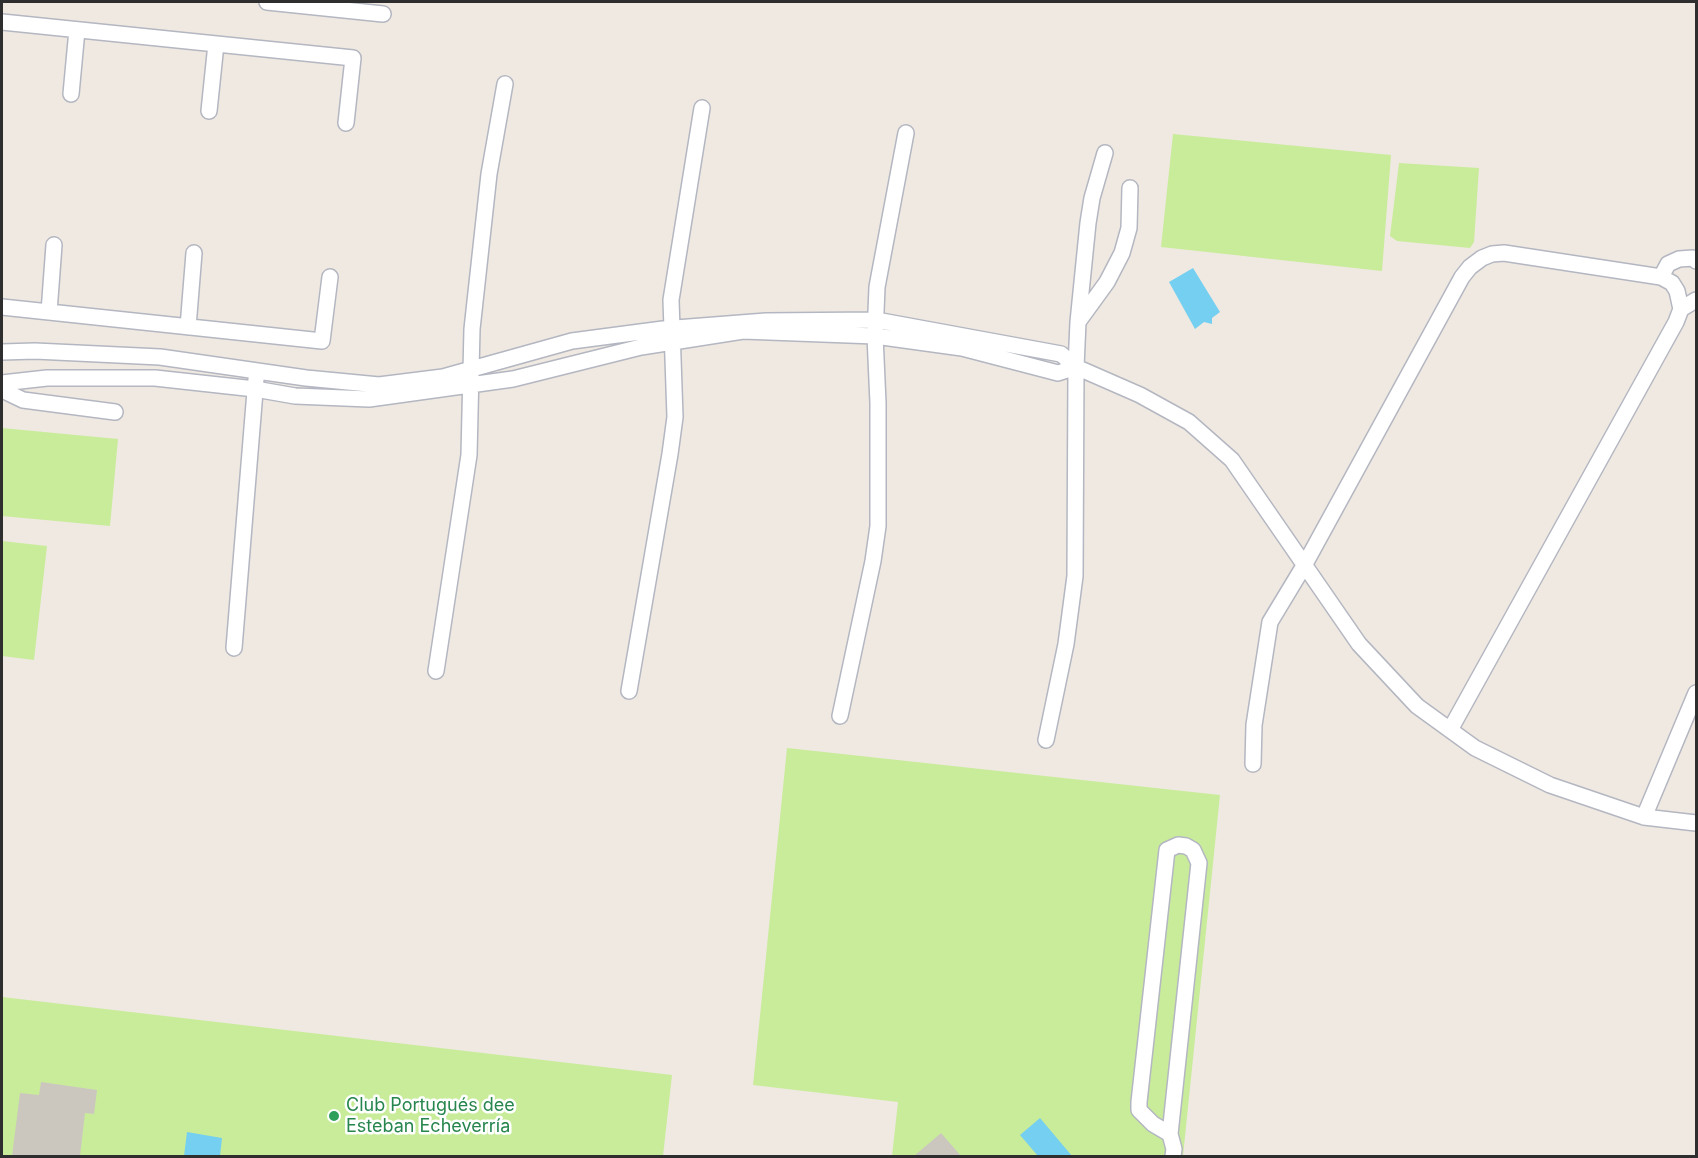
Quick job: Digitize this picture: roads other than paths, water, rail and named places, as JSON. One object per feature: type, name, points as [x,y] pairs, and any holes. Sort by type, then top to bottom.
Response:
[{"type":"street","points":[[267,2],[383,14]]},
{"type":"street","points":[[2,22],[353,58],[346,123]]},
{"type":"street","points":[[71,94],[77,30]]},
{"type":"street","points":[[209,111],[216,44]]},
{"type":"street","points":[[436,670],[469,455],[472,329],[489,174],[505,84]]},
{"type":"street","points":[[629,691],[675,417],[671,300],[702,108]]},
{"type":"street","points":[[840,716],[873,561],[878,526],[878,403],[875,336],[877,287],[906,133]]},
{"type":"street","points":[[1046,740],[1066,644],[1075,576],[1078,322],[1092,198],[1106,153]]},
{"type":"street","points":[[1078,322],[1107,282],[1122,253],[1129,228],[1130,188]]},
{"type":"street","points":[[49,312],[54,245]]},
{"type":"street","points":[[188,327],[194,253]]},
{"type":"street","points":[[1253,764],[1254,725],[1270,622],[1305,564],[1462,277],[1470,267],[1482,258],[1504,253],[1661,277],[1672,283],[1677,291],[1681,309],[1676,322],[1450,730]]},
{"type":"street","points":[[1661,277],[1668,264],[1679,259],[1693,258],[1696,261]]},
{"type":"street","points":[[2,307],[322,341],[330,277]]},
{"type":"street","points":[[1681,309],[1696,300]]},
{"type":"street","points":[[2,383],[47,378],[155,378],[255,389],[295,396],[369,399],[513,380],[641,347],[673,335],[766,321],[876,320],[1061,354],[1076,367],[1140,395],[1189,422],[1232,460],[1359,644],[1417,706],[1476,748],[1550,785],[1644,817],[1696,823]]},
{"type":"street","points":[[2,352],[35,351],[160,357],[379,385],[443,377],[572,341],[743,332],[875,336],[962,348],[1058,373],[1076,367]]},
{"type":"street","points":[[234,648],[257,371]]},
{"type":"street","points":[[2,390],[22,399],[115,412]]},
{"type":"street","points":[[1644,817],[1696,693]]},
{"type":"street","points":[[1170,1134],[1153,1124],[1140,1110],[1139,1102],[1167,850],[1178,845],[1193,850],[1199,863],[1170,1134],[1174,1149],[1173,1156]]},
{"type":"water","points":[[1193,268],[1220,312],[1212,318],[1212,324],[1204,322],[1195,329],[1169,282]]},
{"type":"water","points":[[1040,1118],[1072,1156],[1038,1156],[1020,1135]]},
{"type":"water","points":[[187,1132],[222,1138],[220,1156],[184,1156]]},
{"type":"place","name":"Club Portugués dee Esteban Echeverría","points":[[334,1116]]}]
